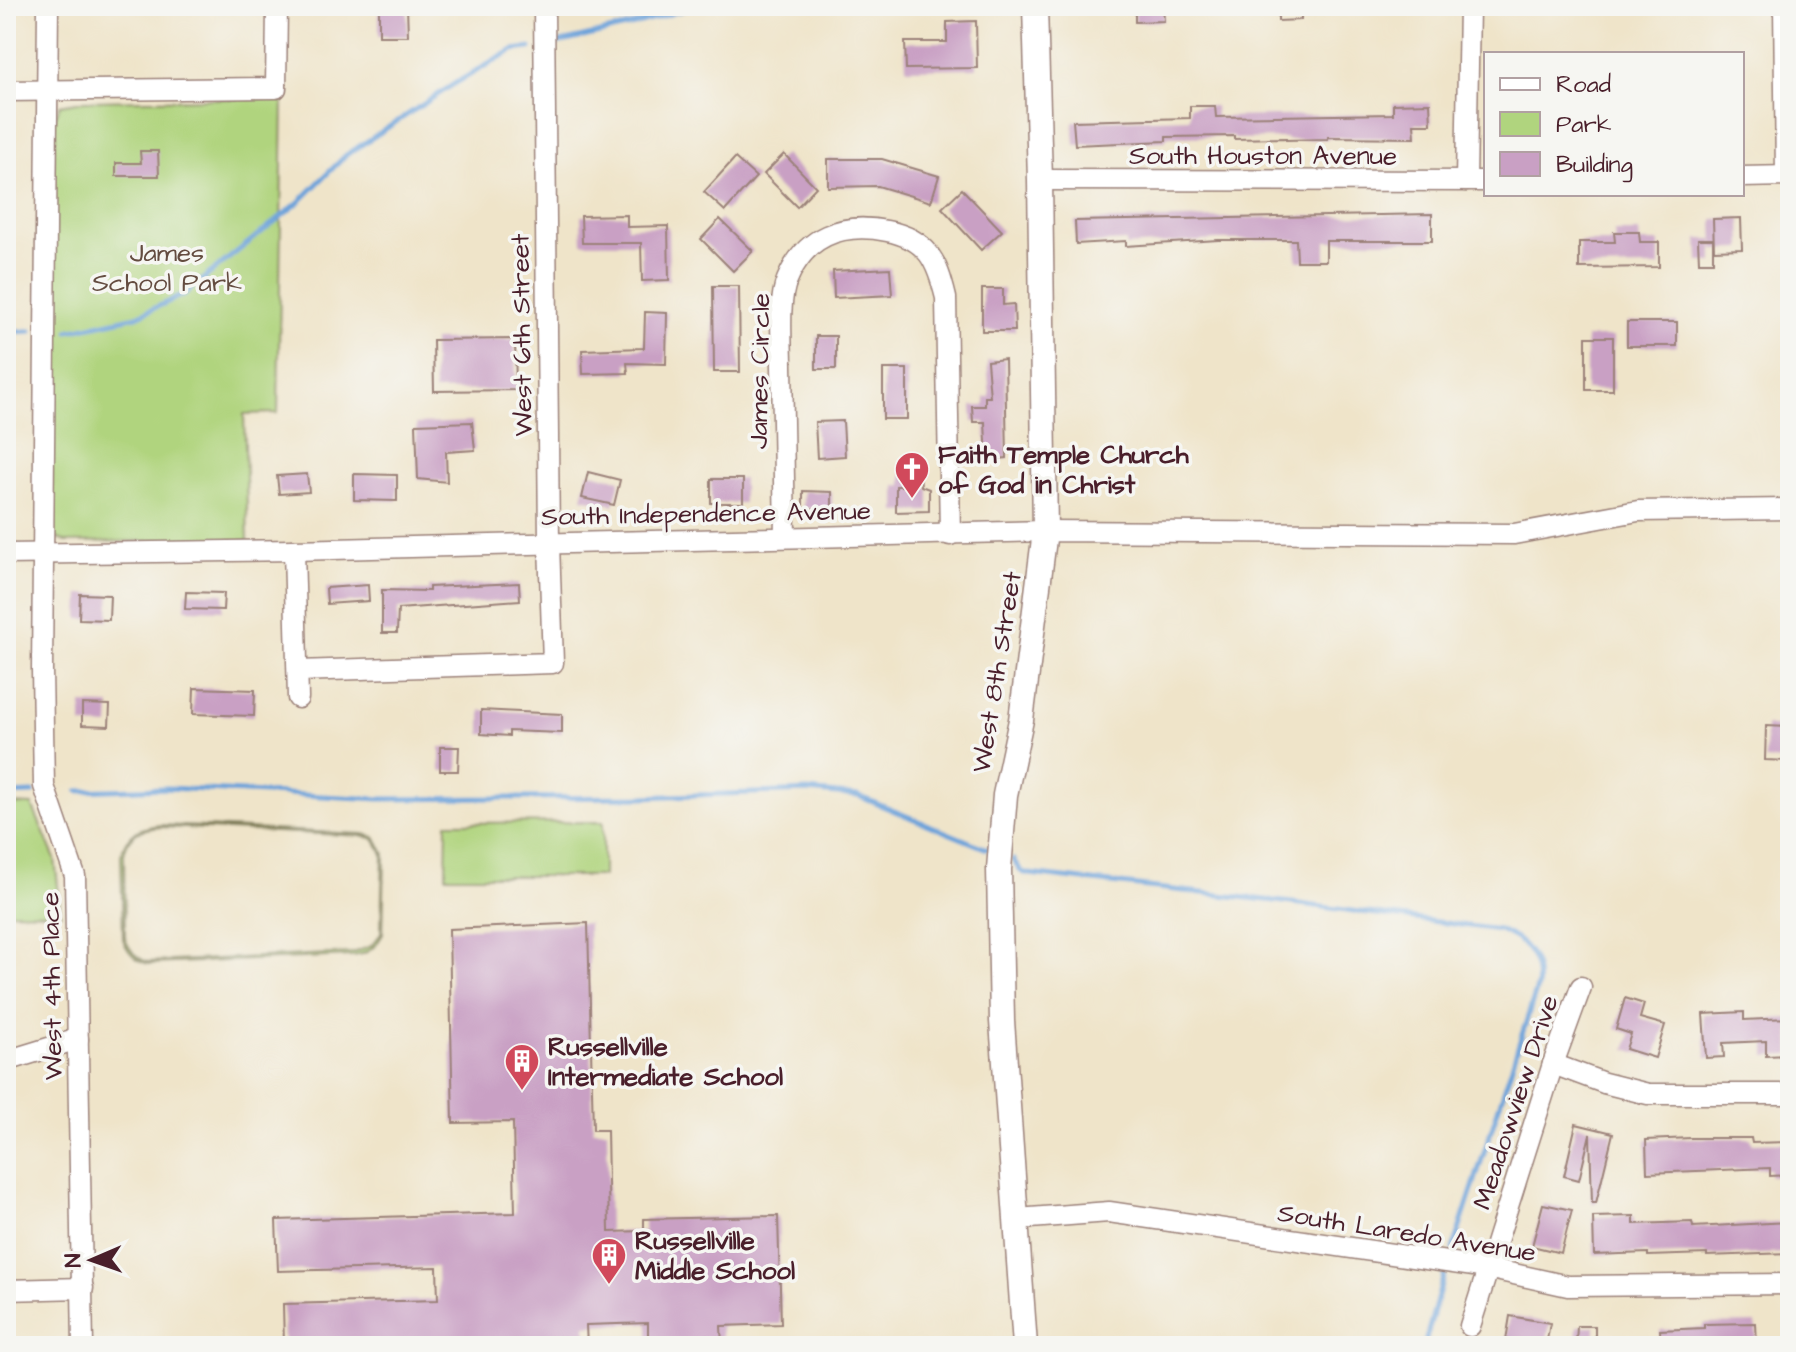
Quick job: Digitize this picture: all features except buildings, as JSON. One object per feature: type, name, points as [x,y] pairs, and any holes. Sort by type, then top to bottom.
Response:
[{"type":"street","name":"West 4th Place","points":[[48,6],[42,670],[44,786],[75,876],[83,1346]]},
{"type":"street","points":[[6,91],[276,88],[277,6]]},
{"type":"street","name":"West 6th Street","points":[[298,671],[553,663],[544,6]]},
{"type":"street","name":"West 8th Street","points":[[1025,1346],[1002,1021],[999,869],[1005,795],[1021,720],[1045,531],[1035,6]]},
{"type":"street","points":[[1469,6],[1476,181]]},
{"type":"street","points":[[1744,177],[1788,176],[1784,6]]},
{"type":"street","name":"South Houston Avenue","points":[[1040,180],[1476,181]]},
{"type":"street","name":"James Circle","points":[[785,537],[782,326],[785,282],[809,245],[830,233],[860,228],[887,231],[914,239],[934,258],[940,274],[946,298],[950,535]]},
{"type":"street","name":"South Independence Avenue","points":[[6,554],[1045,531],[1514,534],[1638,511],[1790,509]]},
{"type":"street","points":[[294,550],[298,698]]},
{"type":"street","name":"Meadowview Drive","points":[[1470,1326],[1553,1064],[1581,987]]},
{"type":"street","points":[[6,1061],[78,1039]]},
{"type":"street","points":[[1553,1064],[1604,1083],[1648,1094],[1790,1094]]},
{"type":"street","name":"South Laredo Avenue","points":[[1017,1219],[1109,1212],[1487,1268],[1568,1286],[1790,1284]]},
{"type":"street","points":[[6,1290],[83,1288]]},
{"type":"green space","name":"James School Park","points":[[283,98],[278,413],[244,414],[248,540],[66,542],[51,536],[54,121],[60,105],[83,101]]},
{"type":"green space","points":[[6,804],[32,805],[55,859],[61,913],[6,912]]},
{"type":"green space","points":[[603,822],[603,876],[446,876],[447,823]]},
{"type":"green space","points":[[153,826],[364,834],[375,837],[385,854],[383,934],[371,949],[353,956],[148,964],[143,962],[132,954],[123,939],[121,855],[130,836],[140,829]],"holes":[[[162,827],[364,836],[374,839],[383,854],[381,934],[371,946],[353,953],[148,962],[137,956],[125,938],[124,854],[129,841],[142,830]]]},
{"type":"waterway","points":[[558,43],[634,25],[695,6]]},
{"type":"waterway","points":[[68,331],[137,316],[183,295],[298,203],[346,155],[454,84],[513,50],[530,48]]},
{"type":"waterway","points":[[6,332],[31,331]]},
{"type":"waterway","points":[[78,791],[167,788],[380,799],[640,797],[808,791],[858,796],[987,849]]},
{"type":"waterway","points":[[6,794],[33,793]]},
{"type":"waterway","points":[[1013,860],[1022,872],[1029,874],[1499,930],[1523,945],[1536,968],[1537,988],[1453,1249]]},
{"type":"waterway","points":[[1424,1346],[1444,1275]]},
{"type":"place","name":"Faith Temple Church of God in Christ","points":[[912,500]]},
{"type":"place","name":"Russellville Intermediate School","points":[[522,1092]]},
{"type":"place","name":"Russellville Middle School","points":[[609,1286]]}]
